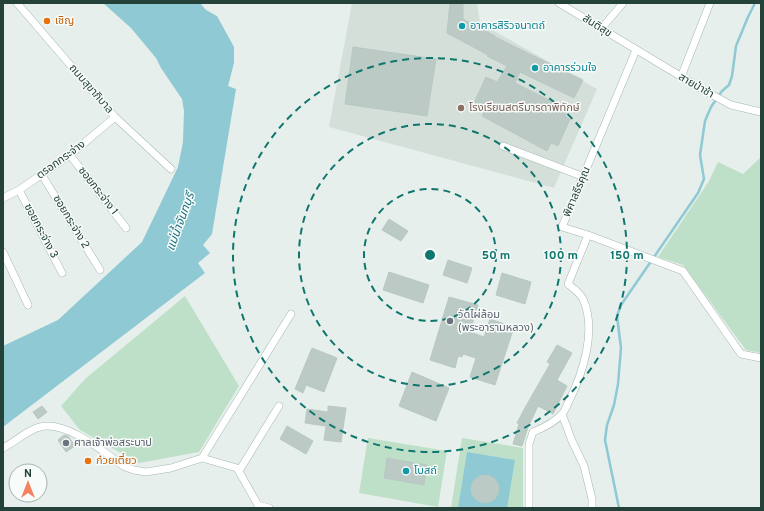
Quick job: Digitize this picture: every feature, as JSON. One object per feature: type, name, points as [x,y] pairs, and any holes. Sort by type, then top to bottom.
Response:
[{"type":"street","name":"ถนนสุขาภิบาล","points":[[17,3],[115,117],[171,169]]},
{"type":"street","name":"สันติสุข","points":[[559,3],[636,50]]},
{"type":"street","points":[[601,29],[623,3]]},
{"type":"street","points":[[681,77],[710,3]]},
{"type":"street","name":"สายป่าช้า","points":[[636,50],[731,105],[761,112]]},
{"type":"street","name":"พิศาลธีรคุณ","points":[[636,50],[584,177],[560,228],[588,235],[683,271],[741,354],[761,358]]},
{"type":"street","name":"ตรอกกระจ่าง","points":[[3,198],[19,190],[70,155],[115,117]]},
{"type":"street","points":[[503,146],[584,177]]},
{"type":"street","name":"ซอยกระจ่าง 1","points":[[70,155],[126,228]]},
{"type":"street","name":"ซอยกระจ่าง 2","points":[[42,175],[100,270]]},
{"type":"street","name":"ซอยกระจ่าง 3","points":[[19,190],[62,273]]},
{"type":"street","points":[[529,508],[529,444],[533,432],[545,428],[562,414],[577,384],[587,352],[587,309],[582,297],[568,284],[588,235]]},
{"type":"street","points":[[3,252],[28,305]]},
{"type":"street","points":[[202,458],[292,314]]},
{"type":"street","points":[[239,471],[279,406]]},
{"type":"street","points":[[562,414],[572,441],[584,466],[592,499],[592,508]]},
{"type":"street","points":[[3,448],[34,429],[44,426],[59,428],[76,433],[125,467],[134,470],[146,472],[160,471],[202,458],[237,468],[257,506],[269,508]]},
{"type":"shaded area","name":"โรงเรียนสตรีมารดาพิทักษ์","points":[[352,3],[477,3],[480,23],[597,89],[554,188],[329,127]]},
{"type":"green space","points":[[761,157],[761,353],[746,350],[683,265],[658,257],[709,181],[718,162],[743,174]]},
{"type":"green space","points":[[185,296],[239,386],[199,452],[139,463],[80,430],[61,406],[85,379]]},
{"type":"green space","points":[[368,438],[447,451],[438,507],[359,493]]},
{"type":"green space","points":[[462,438],[523,448],[523,508],[451,508]]},
{"type":"water","name":"แม่น้ำจันทบุรี","points":[[103,3],[200,3],[206,10],[217,16],[234,47],[234,63],[228,86],[236,89],[212,234],[203,245],[210,253],[198,263],[205,273],[3,427],[3,346],[58,320],[142,242],[178,167],[183,142],[184,111],[182,99],[156,58],[131,28]]},
{"type":"water","points":[[467,452],[515,460],[507,508],[458,508]]},
{"type":"building","points":[[450,3],[463,3],[463,19],[495,37],[583,80],[574,98],[520,72],[515,83],[567,109],[565,116],[570,119],[558,146],[551,143],[547,151],[482,116],[485,111],[473,105],[486,77],[497,82],[507,66],[447,33]]},
{"type":"building","points":[[353,47],[436,59],[427,116],[345,104]]},
{"type":"building","points":[[389,219],[408,231],[401,241],[382,230]]},
{"type":"building","points":[[448,260],[472,268],[467,283],[443,275]]},
{"type":"building","points":[[389,272],[429,285],[423,303],[383,290]]},
{"type":"building","points":[[502,273],[531,282],[525,304],[496,295]]},
{"type":"building","points":[[449,297],[478,305],[470,332],[484,337],[490,319],[514,327],[495,385],[470,377],[476,358],[463,354],[462,357],[458,356],[455,368],[430,360]]},
{"type":"building","points":[[557,345],[572,353],[557,380],[567,386],[553,414],[538,406],[528,427],[522,446],[513,444],[519,424],[517,423],[550,364],[547,362]]},
{"type":"building","points":[[312,348],[337,358],[324,392],[306,385],[303,393],[295,389]]},
{"type":"building","points":[[412,372],[449,388],[436,421],[399,406]]},
{"type":"building","points":[[42,406],[47,412],[38,419],[33,412]]},
{"type":"building","points":[[328,406],[346,408],[341,442],[324,440],[326,426],[305,423],[307,409],[328,412]]},
{"type":"building","points":[[287,426],[313,441],[306,454],[280,439]]},
{"type":"building","name":"ศาลเจ้าพ่อสระบาป","points":[[64,435],[68,436],[75,446],[66,452],[58,440]]},
{"type":"building","name":"โบสถ์","points":[[387,458],[427,465],[424,485],[384,478]]},
{"type":"building","points":[[485,475],[495,479],[499,489],[495,499],[485,503],[475,499],[471,489],[475,479]]},
{"type":"waterway","points":[[619,508],[605,440],[607,425],[614,405],[618,384],[621,348],[617,316],[621,305],[698,193],[704,179],[700,155],[705,121],[711,107],[722,91],[729,85],[732,76],[736,46],[755,3]]},
{"type":"place","name":"เชิญ","points":[[47,21]]},
{"type":"place","name":"อาคารสิริวจนาตถ์","points":[[462,26]]},
{"type":"place","name":"อาคารร่วมใจ","points":[[535,68]]},
{"type":"place","name":"โรงเรียนสตรีมารดาพิทักษ์","points":[[461,108]]},
{"type":"place","name":"วัดไผ่ล้อม (พระอารามหลวง)","points":[[450,321]]},
{"type":"place","name":"ศาลเจ้าพ่อสระบาป","points":[[66,443]]},
{"type":"place","name":"ก๋วยเตี๋ยว","points":[[88,461]]},
{"type":"place","name":"โบสถ์","points":[[406,471]]}]
